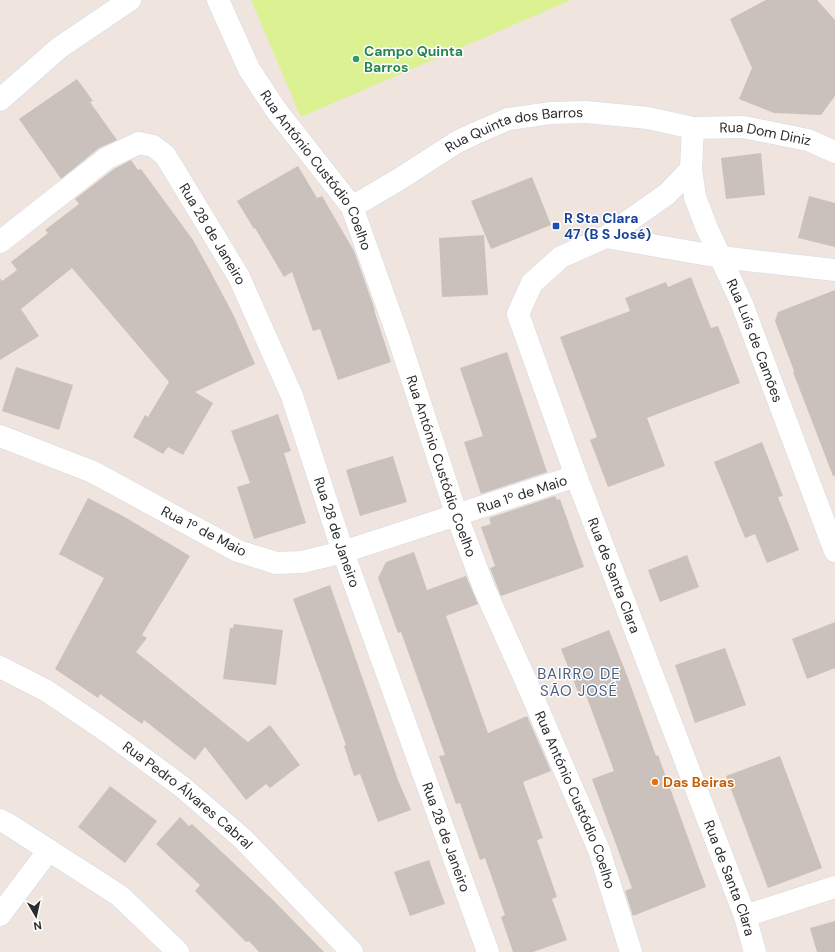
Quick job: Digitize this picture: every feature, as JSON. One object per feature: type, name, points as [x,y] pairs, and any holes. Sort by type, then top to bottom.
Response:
[{"type":"street","points":[[0,100],[59,48],[130,0]]},
{"type":"street","name":"Rua António Custódio Coelho","points":[[218,0],[249,69],[276,110],[352,207],[398,336],[456,516],[484,588],[599,850],[631,952]]},
{"type":"street","name":"Rua Quinta dos Barros","points":[[352,207],[398,180],[457,142],[508,119],[551,113],[586,112],[648,118],[693,128]]},
{"type":"street","name":"Rua Dom Diniz","points":[[693,128],[743,127],[808,140],[835,152]]},
{"type":"street","name":"Rua Luís de Camões","points":[[693,128],[691,169],[695,197],[720,257],[742,304],[835,551]]},
{"type":"street","name":"Rua 28 de Janeiro","points":[[0,242],[107,158],[139,143],[153,146],[165,155],[239,277],[292,396],[343,552],[488,952]]},
{"type":"street","name":"Rua de Santa Clara","points":[[691,169],[667,194],[606,236],[561,257],[532,283],[518,314],[576,476],[745,916],[755,952]]},
{"type":"street","points":[[606,236],[720,257],[835,270]]},
{"type":"street","name":"Rua 1º de Maio","points":[[0,436],[93,472],[238,551],[276,563],[302,562],[343,552],[576,476]]},
{"type":"street","name":"Rua Pedro Álvares Cabral","points":[[0,667],[47,691],[109,733],[181,786],[242,838],[352,952]]},
{"type":"street","points":[[0,820],[120,896],[178,952]]},
{"type":"street","points":[[0,915],[49,850]]},
{"type":"street","points":[[745,916],[835,886]]},
{"type":"green space","name":"Campo Quinta Barros","points":[[251,0],[571,0],[301,117]]},
{"type":"building","points":[[766,0],[817,0],[835,20],[835,96],[821,115],[774,113],[739,99],[752,68],[730,19]]},
{"type":"building","points":[[77,79],[93,101],[90,102],[117,140],[99,148],[61,179],[19,119]]},
{"type":"building","points":[[761,153],[765,195],[726,199],[721,158]]},
{"type":"building","points":[[131,160],[138,170],[141,169],[193,240],[234,316],[255,364],[195,392],[213,403],[183,455],[168,447],[163,454],[133,437],[145,415],[148,417],[169,382],[72,268],[21,309],[39,336],[0,360],[0,278],[2,281],[17,270],[11,262],[48,233],[45,230],[79,204],[75,199],[114,169]]},
{"type":"building","points":[[298,166],[317,198],[322,196],[354,251],[375,310],[391,362],[338,380],[320,329],[313,331],[292,272],[284,277],[237,201]]},
{"type":"building","points":[[532,177],[551,225],[491,249],[471,201]]},
{"type":"building","points":[[809,196],[835,203],[835,247],[798,238]]},
{"type":"building","points":[[484,235],[488,295],[442,297],[439,238]]},
{"type":"building","points":[[691,277],[711,328],[718,326],[740,383],[647,418],[665,466],[608,487],[590,440],[597,437],[560,337],[630,311],[625,298],[666,282],[668,287]]},
{"type":"building","points":[[835,290],[835,476],[833,476],[775,321],[778,312]]},
{"type":"building","points":[[507,352],[547,472],[481,494],[464,442],[483,436],[460,368]]},
{"type":"building","points":[[16,367],[73,385],[59,430],[2,411]]},
{"type":"building","points":[[278,414],[291,451],[284,453],[306,523],[254,539],[237,487],[250,483],[231,431]]},
{"type":"building","points":[[762,442],[783,496],[778,497],[799,550],[767,563],[755,534],[745,538],[714,462]]},
{"type":"building","points":[[393,456],[407,502],[360,516],[346,470]]},
{"type":"building","points":[[555,496],[557,500],[560,499],[584,567],[501,596],[490,568],[495,566],[481,527],[491,524],[489,518]]},
{"type":"building","points":[[88,498],[123,516],[190,556],[142,635],[147,638],[136,652],[248,742],[270,725],[300,765],[270,788],[266,784],[246,800],[205,747],[195,760],[144,720],[142,724],[100,694],[98,698],[55,669],[104,578],[59,554]]},
{"type":"building","points":[[414,552],[427,590],[466,576],[478,604],[446,616],[488,733],[527,716],[551,771],[523,782],[543,838],[537,840],[557,897],[552,899],[567,940],[533,952],[513,952],[501,917],[505,915],[485,858],[480,860],[460,803],[456,804],[439,756],[445,755],[401,632],[398,633],[378,578],[386,562]]},
{"type":"building","points":[[687,555],[699,587],[660,602],[648,570]]},
{"type":"building","points":[[330,585],[398,780],[411,810],[378,822],[360,774],[354,776],[344,746],[346,745],[293,599]]},
{"type":"building","points":[[835,622],[835,668],[807,679],[792,639]]},
{"type":"building","points":[[234,624],[283,630],[276,685],[223,679],[230,628],[233,628]]},
{"type":"building","points":[[609,630],[656,756],[658,755],[706,887],[633,916],[625,891],[632,888],[592,779],[614,771],[586,695],[580,697],[561,649]]},
{"type":"building","points":[[725,648],[746,705],[695,723],[675,665]]},
{"type":"building","points":[[780,756],[822,868],[768,888],[726,776]]},
{"type":"building","points":[[110,786],[157,821],[125,863],[78,827]]},
{"type":"building","points":[[180,817],[189,826],[192,824],[272,899],[324,952],[259,952],[249,941],[246,942],[195,891],[200,885],[156,844]]},
{"type":"building","points":[[429,860],[445,904],[410,916],[394,872]]},
{"type":"building","points":[[835,921],[835,952],[817,952],[810,928]]},
{"type":"place","name":"Campo Quinta Barros","points":[[356,59]]},
{"type":"place","name":"R Sta Clara 47 (B S José)","points":[[556,226]]},
{"type":"place","name":"Das Beiras","points":[[655,782]]},
{"type":"district","name":"BAIRRO DE SÃO JOSÉ","points":[[579,682]]}]
